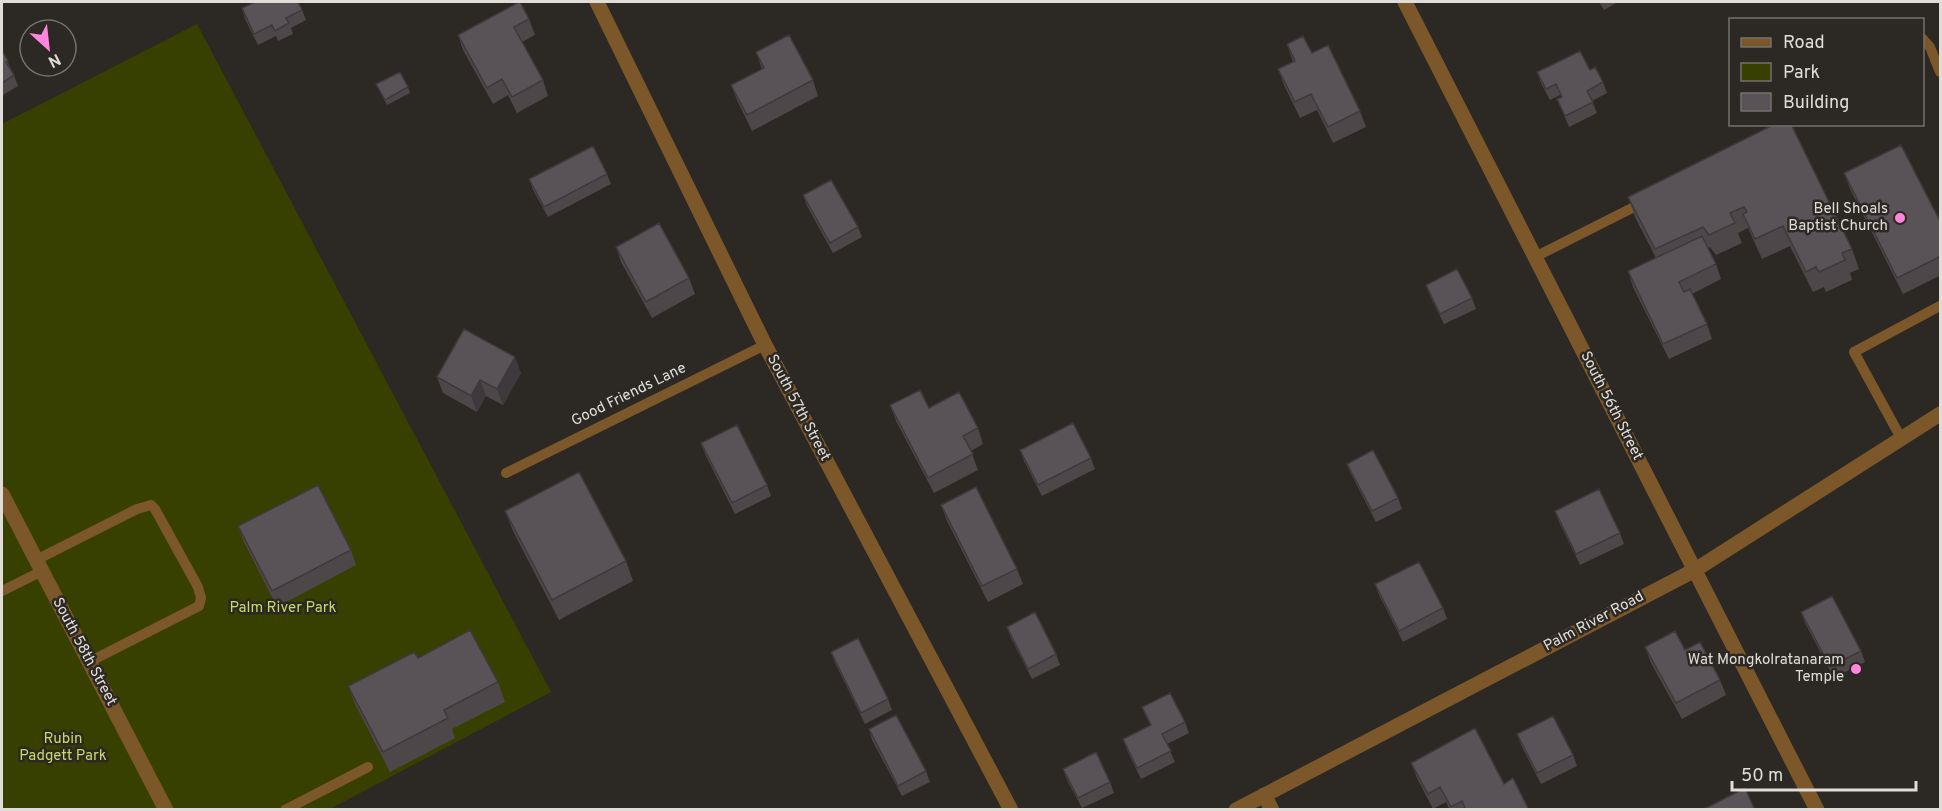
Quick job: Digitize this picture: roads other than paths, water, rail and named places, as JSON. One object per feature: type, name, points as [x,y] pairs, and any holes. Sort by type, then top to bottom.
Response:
[{"type":"street","name":"South 57th Street","points":[[597,2],[765,345],[1011,810]]},
{"type":"street","name":"South 56th Street","points":[[1405,2],[1817,810]]},
{"type":"street","name":"Palm River Road","points":[[1236,810],[1695,570],[1941,414]]},
{"type":"street","name":"South 58th Street","points":[[2,494],[166,810]]},
{"type":"street","points":[[1264,795],[1272,810]]},
{"type":"lane","points":[[1924,39],[1941,72]]},
{"type":"lane","points":[[1535,257],[1655,196]]},
{"type":"lane","points":[[1901,438],[1854,352],[1941,306]]},
{"type":"lane","name":"Good Friends Lane","points":[[506,473],[765,345]]},
{"type":"lane","points":[[2,591],[39,566],[137,509],[150,506],[155,508],[198,586],[201,598],[199,606],[89,662]]},
{"type":"lane","points":[[285,810],[368,767]]},
{"type":"place","name":"Bell Shoals Baptist Church","points":[[1900,218]]},
{"type":"place","name":"Wat Mongkolratanaram Temple","points":[[1856,669]]},
{"type":"park label","name":"Palm River Park","points":[[283,608]]},
{"type":"park label","name":"Rubin Padgett Park","points":[[63,748]]}]
